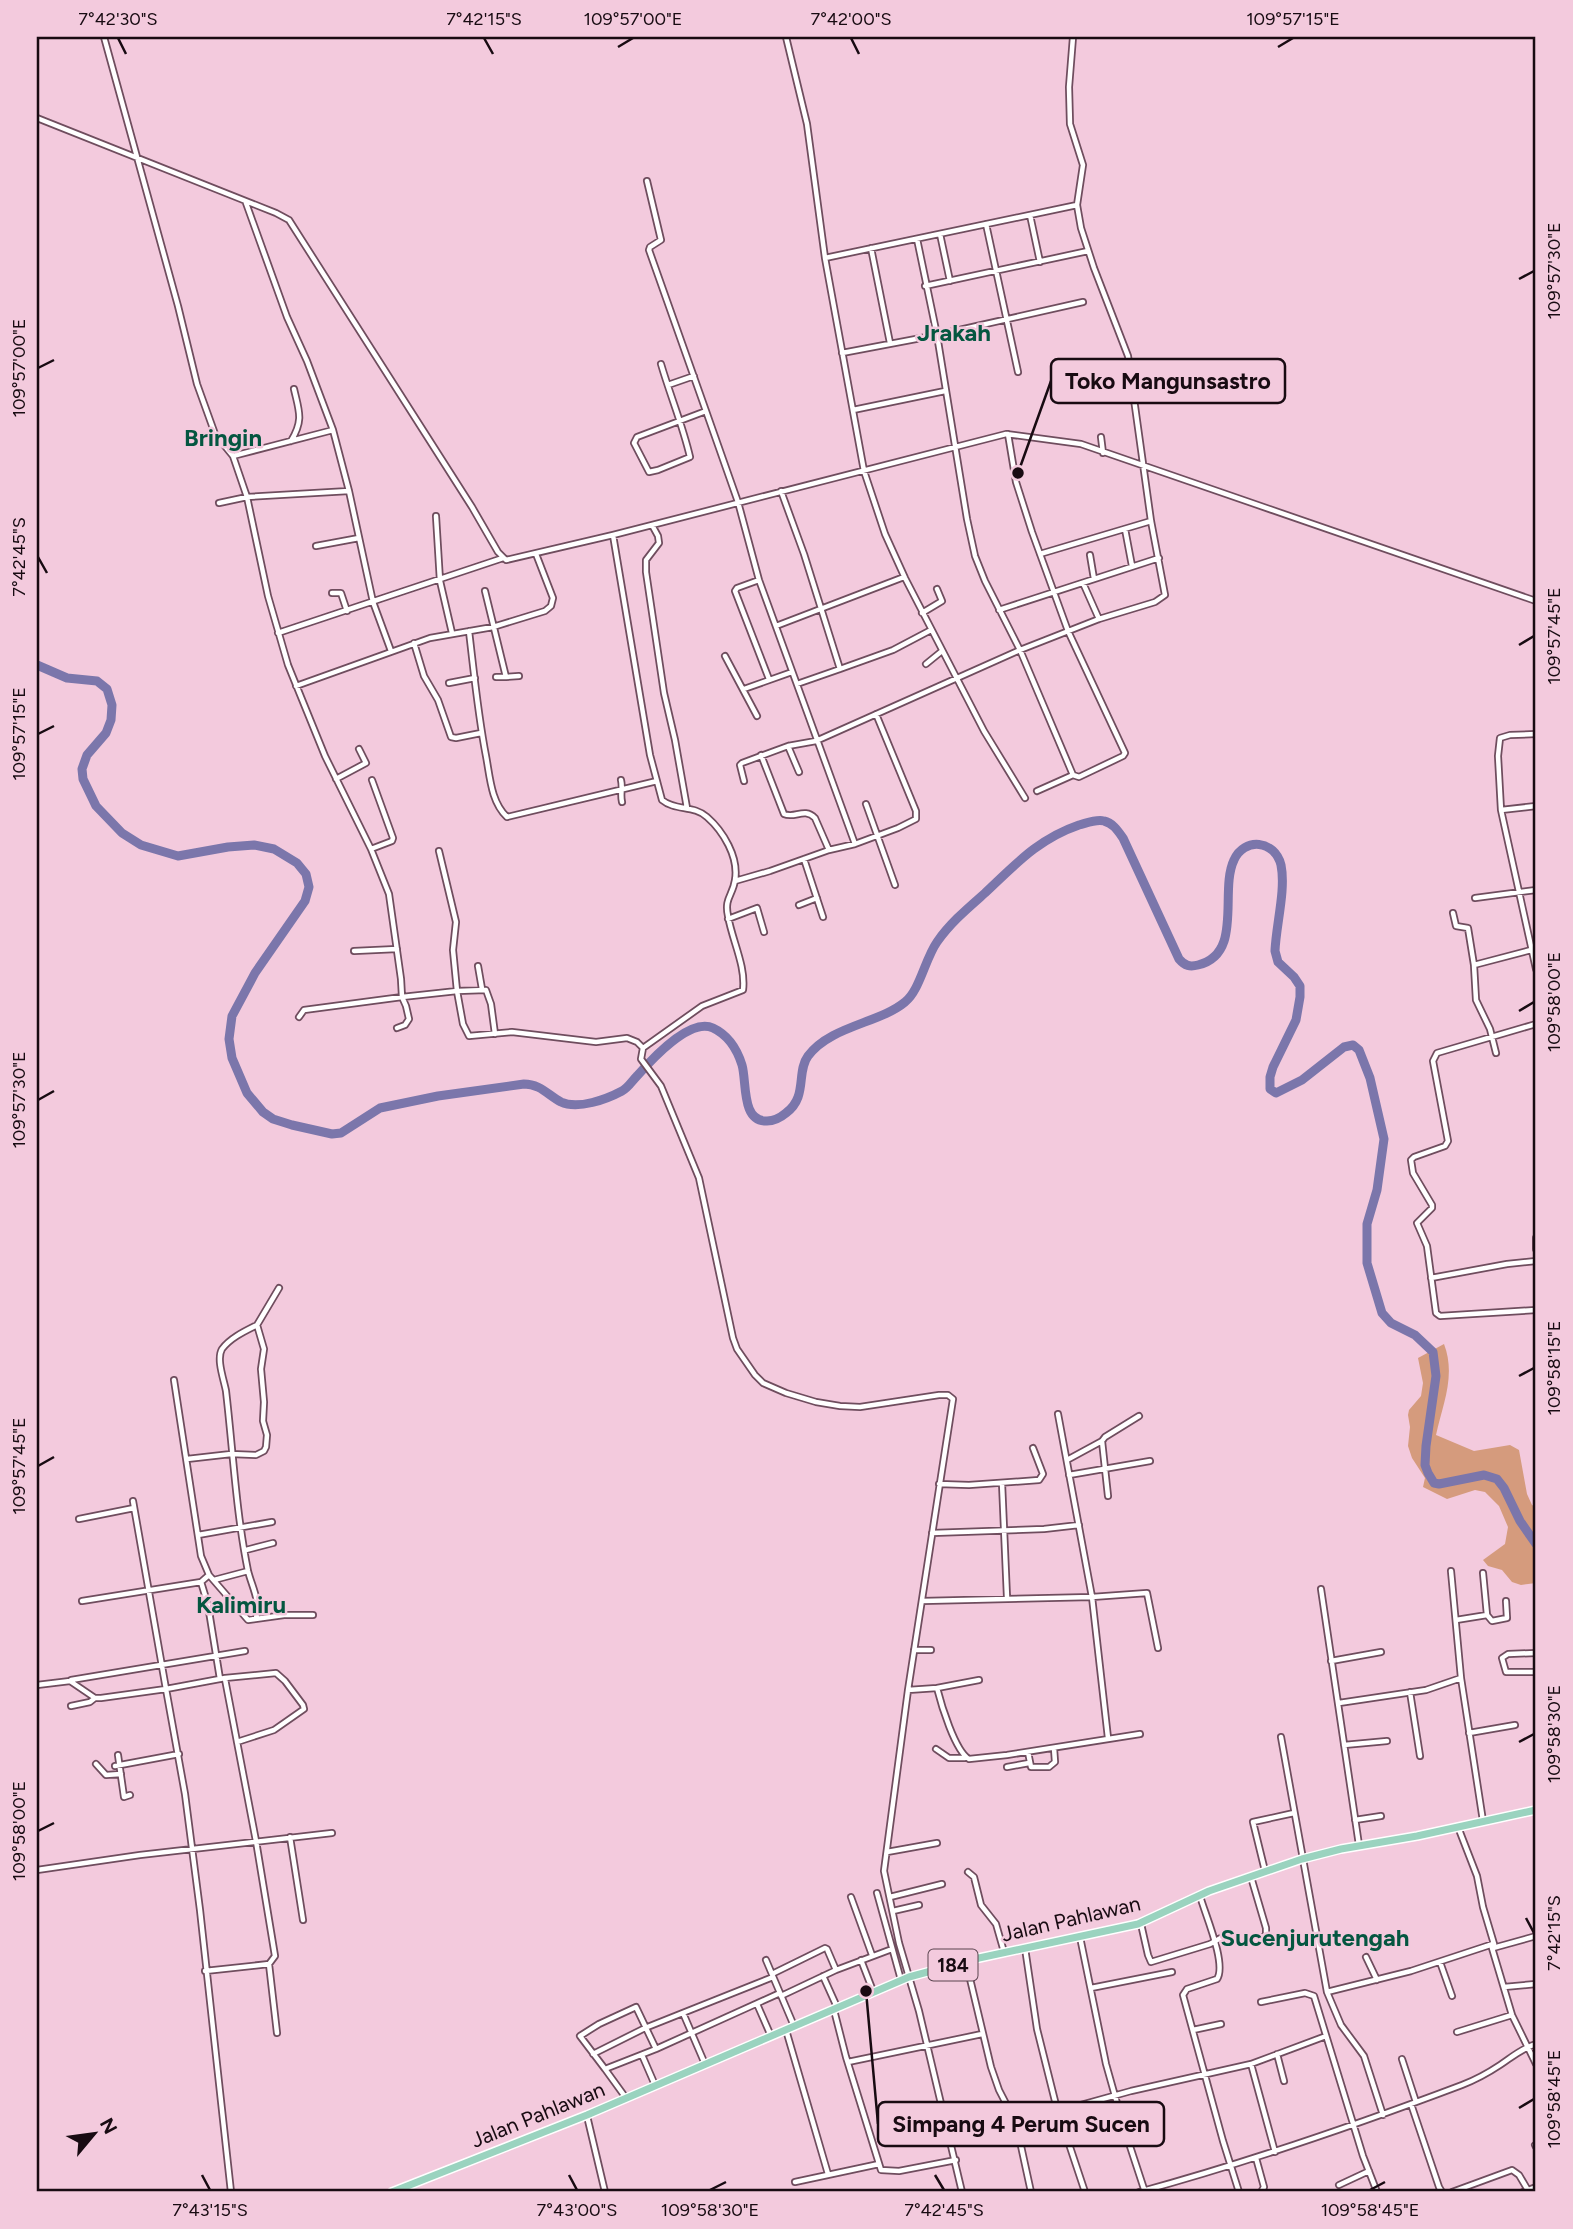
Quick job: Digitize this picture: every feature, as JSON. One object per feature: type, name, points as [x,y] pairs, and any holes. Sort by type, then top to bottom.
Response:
[{"type":"main road","name":"Jalan Pahlawan","points":[[392,2192],[587,2115],[905,1979],[1025,1948],[1141,1923],[1199,1896],[1303,1859],[1359,1845],[1458,1828],[1536,1810]]},
{"type":"street","points":[[104,37],[204,407],[217,439],[233,456],[247,497],[278,633],[296,686],[336,779],[372,849],[389,894],[402,997],[409,1020],[397,1028]]},
{"type":"street","points":[[786,37],[807,124],[825,258],[864,471],[885,534],[904,577],[984,731],[1025,798]]},
{"type":"street","points":[[744,781],[740,764],[788,746],[816,741],[1020,650],[1099,619],[1163,598],[1165,593],[1151,521],[1128,356],[1088,251],[1077,205],[1083,165],[1070,124],[1069,87],[1073,37]]},
{"type":"street","points":[[37,118],[282,216],[296,228],[503,558]]},
{"type":"street","points":[[647,181],[661,240],[649,250],[738,502],[759,580],[855,845]]},
{"type":"street","points":[[245,202],[286,317],[307,361],[333,430],[373,602],[391,651]]},
{"type":"street","points":[[825,258],[1077,205]]},
{"type":"street","points":[[1030,215],[1040,262]]},
{"type":"street","points":[[986,224],[1018,372]]},
{"type":"street","points":[[940,234],[950,281]]},
{"type":"street","points":[[917,239],[937,335],[975,555],[1020,650],[1073,775]]},
{"type":"street","points":[[871,248],[890,343]]},
{"type":"street","points":[[926,286],[1088,251]]},
{"type":"street","points":[[842,353],[1083,302]]},
{"type":"street","points":[[661,364],[668,385],[678,421],[689,458],[649,472],[634,443],[635,439],[678,421],[706,411]]},
{"type":"street","points":[[668,385],[694,376]]},
{"type":"street","points":[[291,442],[300,425],[294,389]]},
{"type":"street","points":[[853,410],[945,391]]},
{"type":"street","points":[[233,456],[333,430]]},
{"type":"street","points":[[278,633],[503,558],[511,560],[536,554],[1008,434],[1066,441],[1103,451],[1536,601]]},
{"type":"street","points":[[1008,434],[1016,482],[1068,631],[1125,753],[1079,777],[1073,775],[1037,791]]},
{"type":"street","points":[[1101,437],[1103,451]]},
{"type":"street","points":[[219,503],[247,497],[349,491]]},
{"type":"street","points":[[781,491],[840,669]]},
{"type":"street","points":[[436,516],[440,581],[452,633]]},
{"type":"street","points":[[1040,554],[1151,521]]},
{"type":"street","points":[[652,525],[659,544],[646,560],[646,572],[664,693],[687,808]]},
{"type":"street","points":[[1125,529],[1132,566]]},
{"type":"street","points":[[613,535],[647,743],[657,781],[664,802],[707,816],[729,847],[735,881],[727,898],[728,919],[744,990],[702,1006],[643,1048]]},
{"type":"street","points":[[316,547],[359,538]]},
{"type":"street","points":[[296,686],[414,643],[452,633],[493,627],[545,611],[551,606],[553,598],[536,554]]},
{"type":"street","points":[[1090,555],[1094,579]]},
{"type":"street","points":[[999,610],[1159,558]]},
{"type":"street","points":[[776,626],[904,577]]},
{"type":"street","points":[[759,580],[735,591],[769,679]]},
{"type":"street","points":[[1083,583],[1099,619]]},
{"type":"street","points":[[922,613],[942,601],[937,589]]},
{"type":"street","points":[[485,591],[506,677]]},
{"type":"street","points":[[332,593],[341,593],[347,611]]},
{"type":"street","points":[[797,684],[893,650],[931,630]]},
{"type":"street","points":[[469,631],[481,733],[493,790],[507,817],[657,781]]},
{"type":"street","points":[[414,643],[424,676],[438,700],[451,737],[481,733]]},
{"type":"street","points":[[926,664],[942,651]]},
{"type":"street","points":[[725,656],[757,716]]},
{"type":"street","points":[[744,689],[792,672]]},
{"type":"street","points":[[496,677],[519,676]]},
{"type":"street","points":[[449,683],[475,678]]},
{"type":"street","points":[[735,881],[770,872],[829,850],[855,845],[915,821],[917,815],[876,714]]},
{"type":"street","points":[[1536,734],[1510,735],[1499,740],[1502,810],[1536,969]]},
{"type":"street","points":[[788,746],[799,772]]},
{"type":"street","points":[[336,779],[366,763],[359,749]]},
{"type":"street","points":[[761,755],[784,814],[811,814],[829,850]]},
{"type":"street","points":[[372,779],[393,841],[372,849]]},
{"type":"street","points":[[621,780],[622,802]]},
{"type":"street","points":[[866,804],[895,885]]},
{"type":"street","points":[[1502,810],[1536,806]]},
{"type":"street","points":[[439,851],[456,922],[453,950],[457,992],[467,1034],[472,1037],[517,1032],[596,1042],[627,1038],[643,1048],[642,1061],[661,1086],[699,1178],[733,1338],[742,1358],[763,1383],[816,1402],[860,1407],[939,1395],[950,1396],[953,1403],[908,1690],[887,1852],[885,1881],[905,1979]]},
{"type":"street","points":[[804,859],[823,917]]},
{"type":"street","points":[[1475,898],[1536,890]]},
{"type":"street","points":[[799,905],[817,898]]},
{"type":"street","points":[[728,919],[757,908],[764,932]]},
{"type":"street","points":[[1452,913],[1457,926],[1468,928],[1476,1000],[1496,1053]]},
{"type":"street","points":[[354,951],[397,949]]},
{"type":"street","points":[[1474,965],[1531,950]]},
{"type":"street","points":[[478,966],[482,989]]},
{"type":"street","points":[[299,1017],[306,1010],[482,989],[488,993],[495,1034]]},
{"type":"street","points":[[1536,1024],[1434,1056],[1448,1141],[1445,1146],[1411,1160],[1413,1173],[1432,1205],[1417,1223],[1427,1246],[1436,1313],[1440,1316],[1536,1310]]},
{"type":"street","points":[[1536,1238],[1536,1249]]},
{"type":"street","points":[[1431,1278],[1536,1261]]},
{"type":"street","points":[[256,1618],[258,1604],[248,1571],[231,1454],[221,1353],[239,1334],[257,1325],[279,1288]]},
{"type":"street","points":[[187,1459],[231,1454],[256,1455],[264,1451],[267,1435],[263,1421],[261,1369],[264,1349],[257,1325]]},
{"type":"street","points":[[174,1380],[201,1556],[209,1574],[246,1619],[313,1615]]},
{"type":"street","points":[[1058,1414],[1092,1597],[1108,1738]]},
{"type":"street","points":[[1067,1460],[1139,1416]]},
{"type":"street","points":[[1102,1441],[1108,1496]]},
{"type":"street","points":[[939,1484],[969,1485],[1042,1478],[1043,1474],[1033,1448]]},
{"type":"street","points":[[1069,1475],[1150,1461]]},
{"type":"street","points":[[1002,1483],[1007,1597]]},
{"type":"street","points":[[133,1501],[179,1754],[200,1910],[231,2192]]},
{"type":"street","points":[[79,1519],[134,1508]]},
{"type":"street","points":[[198,1535],[272,1522]]},
{"type":"street","points":[[932,1534],[1004,1532],[1079,1525]]},
{"type":"street","points":[[246,1550],[273,1543]]},
{"type":"street","points":[[214,1580],[248,1571]]},
{"type":"street","points":[[1451,1571],[1461,1678],[1483,1821]]},
{"type":"street","points":[[1483,1573],[1487,1615],[1492,1621],[1507,1618],[1506,1601]]},
{"type":"street","points":[[82,1601],[201,1582],[209,1574]]},
{"type":"street","points":[[201,1582],[256,1841],[275,1956],[270,1964],[277,2033]]},
{"type":"street","points":[[1321,1589],[1359,1845]]},
{"type":"street","points":[[922,1601],[1148,1594],[1158,1648]]},
{"type":"street","points":[[1456,1620],[1487,1615]]},
{"type":"street","points":[[914,1650],[931,1650]]},
{"type":"street","points":[[37,1685],[245,1651]]},
{"type":"street","points":[[1331,1661],[1381,1652]]},
{"type":"street","points":[[1536,1653],[1508,1654],[1502,1658],[1506,1672],[1536,1672]]},
{"type":"street","points":[[71,1706],[90,1702],[95,1698],[276,1673],[285,1681],[304,1709],[274,1730],[237,1742]]},
{"type":"street","points":[[1339,1703],[1426,1690],[1461,1678]]},
{"type":"street","points":[[908,1690],[979,1680]]},
{"type":"street","points":[[70,1681],[95,1698]]},
{"type":"street","points":[[937,1688],[949,1726],[966,1758]]},
{"type":"street","points":[[1410,1692],[1420,1756]]},
{"type":"street","points":[[1469,1733],[1515,1725]]},
{"type":"street","points":[[936,1749],[949,1758],[966,1758],[1028,1752],[1140,1734]]},
{"type":"street","points":[[1282,1737],[1327,1992],[1340,2025],[1364,2056],[1383,2115]]},
{"type":"street","points":[[1344,1745],[1387,1741]]},
{"type":"street","points":[[1028,1752],[1029,1763],[1033,1768],[1052,1767],[1055,1762],[1054,1748]]},
{"type":"street","points":[[117,1766],[179,1754]]},
{"type":"street","points":[[118,1755],[117,1766],[121,1774],[124,1797],[130,1795]]},
{"type":"street","points":[[1007,1767],[1029,1763]]},
{"type":"street","points":[[96,1764],[106,1775],[121,1774]]},
{"type":"street","points":[[1265,1872],[1253,1822],[1294,1813]]},
{"type":"street","points":[[1355,1820],[1381,1816]]},
{"type":"street","points":[[1458,1828],[1477,1876],[1511,2015],[1536,2064]]},
{"type":"street","points":[[37,1870],[332,1833]]},
{"type":"street","points":[[290,1837],[303,1920]]},
{"type":"street","points":[[887,1852],[937,1843]]},
{"type":"street","points":[[968,1872],[975,1877],[981,1905],[996,1924],[1004,1953]]},
{"type":"street","points":[[1141,1923],[1147,1955],[1151,1962],[1226,1936],[1240,1941],[1265,1937],[1266,1928],[1251,1877]]},
{"type":"street","points":[[890,1897],[942,1884]]},
{"type":"street","points":[[877,1894],[892,1949],[927,2045],[962,2192]]},
{"type":"street","points":[[1199,1896],[1214,1941],[1219,1978],[1187,1989],[1183,1994],[1239,2192]]},
{"type":"street","points":[[851,1897],[872,1955]]},
{"type":"street","points":[[893,1911],[919,1905]]},
{"type":"street","points":[[1327,1992],[1536,1936]]},
{"type":"street","points":[[1080,1937],[1106,2064],[1143,2192],[1275,2152],[1383,2115],[1472,2081],[1527,2046],[1536,2044]]},
{"type":"street","points":[[593,2054],[645,2028],[772,1975],[825,1948],[835,1970]]},
{"type":"street","points":[[1025,1948],[1037,2029],[1058,2111],[1085,2192]]},
{"type":"street","points":[[605,2069],[692,2034],[835,1970],[892,1949]]},
{"type":"street","points":[[1366,1957],[1377,1980]]},
{"type":"street","points":[[766,1960],[790,2028],[828,2174]]},
{"type":"street","points":[[860,1960],[873,1991]]},
{"type":"street","points":[[966,1962],[982,2034],[997,2084],[1016,2123],[1031,2192]]},
{"type":"street","points":[[1440,1962],[1452,1996]]},
{"type":"street","points":[[205,1971],[270,1964]]},
{"type":"street","points":[[1091,1988],[1172,1972]]},
{"type":"street","points":[[823,1976],[836,2008],[848,2062],[881,2170],[956,2160]]},
{"type":"street","points":[[1504,1987],[1536,1984]]},
{"type":"street","points":[[1261,2002],[1310,1994],[1317,2001],[1377,2192]]},
{"type":"street","points":[[757,2004],[771,2036]]},
{"type":"street","points":[[626,2098],[580,2036],[637,2007],[656,2049]]},
{"type":"street","points":[[683,2013],[705,2064]]},
{"type":"street","points":[[1457,2032],[1511,2015]]},
{"type":"street","points":[[1193,2030],[1221,2024]]},
{"type":"street","points":[[848,2062],[982,2034]]},
{"type":"street","points":[[950,2138],[1251,2064],[1326,2036]]},
{"type":"street","points":[[1277,2054],[1283,2081]]},
{"type":"street","points":[[642,2055],[655,2085]]},
{"type":"street","points":[[1402,2059],[1442,2192]]},
{"type":"street","points":[[1251,2064],[1275,2152]]},
{"type":"street","points":[[587,2115],[605,2192]]},
{"type":"street","points":[[1256,2158],[1264,2187],[1261,2192]]},
{"type":"street","points":[[795,2182],[879,2164]]},
{"type":"street","points":[[1339,2185],[1369,2171]]},
{"type":"street","points":[[1452,2192],[1511,2171],[1519,2175],[1526,2192],[1536,2187]]},
{"type":"shaded area","points":[[1444,1344],[1449,1378],[1436,1435],[1474,1451],[1510,1445],[1519,1450],[1527,1494],[1532,1505],[1536,1507],[1536,1583],[1521,1585],[1512,1582],[1502,1570],[1488,1566],[1483,1560],[1505,1544],[1508,1527],[1499,1506],[1485,1492],[1475,1490],[1447,1499],[1423,1487],[1425,1478],[1408,1446],[1408,1415],[1421,1396],[1423,1383],[1418,1358]]},
{"type":"waterway","points":[[37,665],[67,678],[97,681],[107,689],[112,705],[111,720],[106,733],[87,755],[82,769],[83,779],[96,806],[122,833],[141,845],[178,856],[254,845],[274,849],[297,863],[306,874],[309,887],[305,901],[255,973],[232,1016],[229,1039],[232,1058],[247,1093],[263,1112],[273,1119],[332,1134],[341,1133],[380,1108],[438,1096],[524,1084],[539,1088],[568,1104],[601,1100],[626,1088],[652,1060],[683,1034],[704,1026],[718,1031],[735,1048],[742,1065],[747,1100],[753,1115],[759,1120],[775,1120],[793,1107],[797,1100],[805,1062],[817,1046],[842,1031],[882,1015],[905,1002],[915,990],[933,949],[948,928],[1017,863],[1051,838],[1095,821],[1113,825],[1123,838],[1179,959],[1190,966],[1212,959],[1221,948],[1228,920],[1230,873],[1239,853],[1259,844],[1273,850],[1281,865],[1282,875],[1275,951],[1278,962],[1300,986],[1300,997],[1296,1020],[1273,1067],[1270,1089],[1276,1093],[1302,1080],[1344,1047],[1353,1045],[1359,1050],[1370,1078],[1384,1139],[1377,1190],[1367,1224],[1367,1263],[1382,1313],[1391,1323],[1415,1335],[1433,1352],[1436,1376],[1425,1465],[1434,1483],[1439,1484],[1484,1475],[1497,1479],[1536,1544]]},
{"type":"place","name":"Toko Mangunsastro","points":[[1018,473]]},
{"type":"place","name":"Simpang 4 Perum Sucen","points":[[866,1991]]},
{"type":"district","name":"Jrakah","points":[[954,333]]},
{"type":"district","name":"Bringin","points":[[223,438]]},
{"type":"district","name":"Kalimiru","points":[[241,1605]]},
{"type":"district","name":"Sucenjurutengah","points":[[1315,1938]]}]
